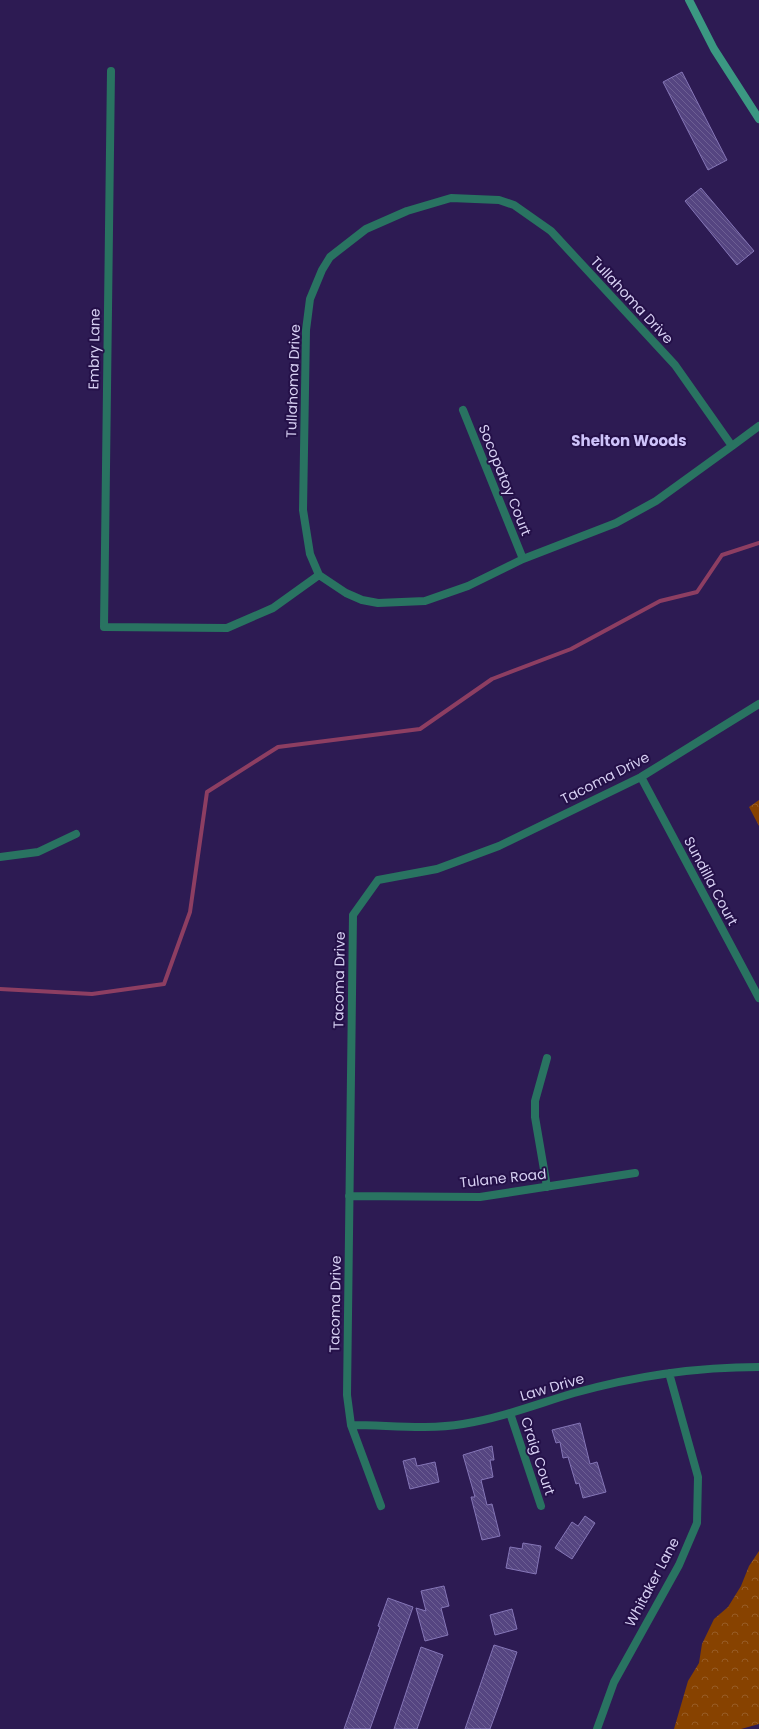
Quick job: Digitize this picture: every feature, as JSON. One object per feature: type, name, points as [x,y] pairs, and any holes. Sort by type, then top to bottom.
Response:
[{"type":"street","points":[[689,0],[714,49],[759,119]]},
{"type":"street","name":"Embry Lane","points":[[111,71],[104,627],[227,628],[273,608],[319,575]]},
{"type":"street","name":"Tullahoma Drive","points":[[319,575],[310,554],[303,510],[306,330],[310,300],[322,270],[330,257],[366,229],[407,211],[451,198],[499,200],[514,205],[551,231],[674,365],[732,446]]},
{"type":"street","name":"Socopatoy Court","points":[[463,410],[523,559]]},
{"type":"street","points":[[319,575],[346,593],[362,600],[378,604],[425,601],[468,586],[523,559],[616,523],[656,501],[759,426]]},
{"type":"street","name":"Tacoma Drive","points":[[380,1506],[351,1425],[346,1395],[353,915],[378,880],[437,869],[499,846],[641,776],[759,704]]},
{"type":"street","name":"Sundilla Court","points":[[641,776],[759,998]]},
{"type":"street","points":[[0,857],[38,852],[76,834]]},
{"type":"street","points":[[547,1058],[535,1101],[535,1117],[547,1187]]},
{"type":"street","name":"Tulane Road","points":[[349,1196],[480,1197],[635,1173]]},
{"type":"street","name":"Law Drive","points":[[351,1425],[428,1426],[462,1424],[510,1413],[574,1393],[635,1378],[668,1372],[720,1367],[759,1367]]},
{"type":"street","name":"Whitaker Lane","points":[[597,1729],[614,1682],[679,1565],[697,1523],[698,1477],[668,1372]]},
{"type":"street","name":"Craig Court","points":[[510,1413],[541,1506]]},
{"type":"green space","points":[[759,800],[759,826],[749,807]]},
{"type":"green space","points":[[759,1551],[759,1724],[741,1729],[674,1729],[688,1681],[699,1663],[702,1644],[714,1619],[728,1607],[741,1586],[749,1566]]},
{"type":"building","points":[[682,72],[727,160],[708,170],[663,82]]},
{"type":"building","points":[[701,188],[754,251],[737,265],[685,201]]},
{"type":"building","points":[[580,1423],[590,1464],[597,1462],[606,1492],[583,1498],[579,1483],[576,1484],[568,1457],[563,1458],[560,1442],[556,1443],[552,1430]]},
{"type":"building","points":[[492,1446],[494,1460],[490,1460],[493,1477],[481,1480],[487,1505],[492,1504],[500,1536],[482,1540],[471,1497],[475,1497],[463,1455]]},
{"type":"building","points":[[415,1458],[417,1466],[435,1462],[439,1482],[410,1489],[403,1461]]},
{"type":"building","points":[[585,1516],[595,1523],[572,1559],[555,1548],[572,1522],[578,1526]]},
{"type":"building","points":[[523,1543],[541,1546],[536,1574],[506,1568],[510,1547],[522,1549]]},
{"type":"building","points":[[444,1586],[449,1606],[441,1608],[448,1635],[425,1641],[416,1608],[426,1611],[421,1591]]},
{"type":"building","points":[[388,1598],[413,1607],[370,1729],[344,1729],[380,1627],[378,1626]]},
{"type":"building","points":[[512,1609],[517,1629],[495,1635],[490,1615]]},
{"type":"building","points":[[494,1645],[517,1652],[501,1699],[490,1729],[465,1729]]},
{"type":"building","points":[[421,1647],[443,1655],[417,1729],[394,1729]]},
{"type":"waterway","points":[[0,989],[92,994],[164,984],[190,912],[207,792],[278,747],[420,729],[492,679],[571,649],[660,601],[697,592],[722,555],[759,543]]},
{"type":"district","name":"Shelton Woods","points":[[629,440]]}]
